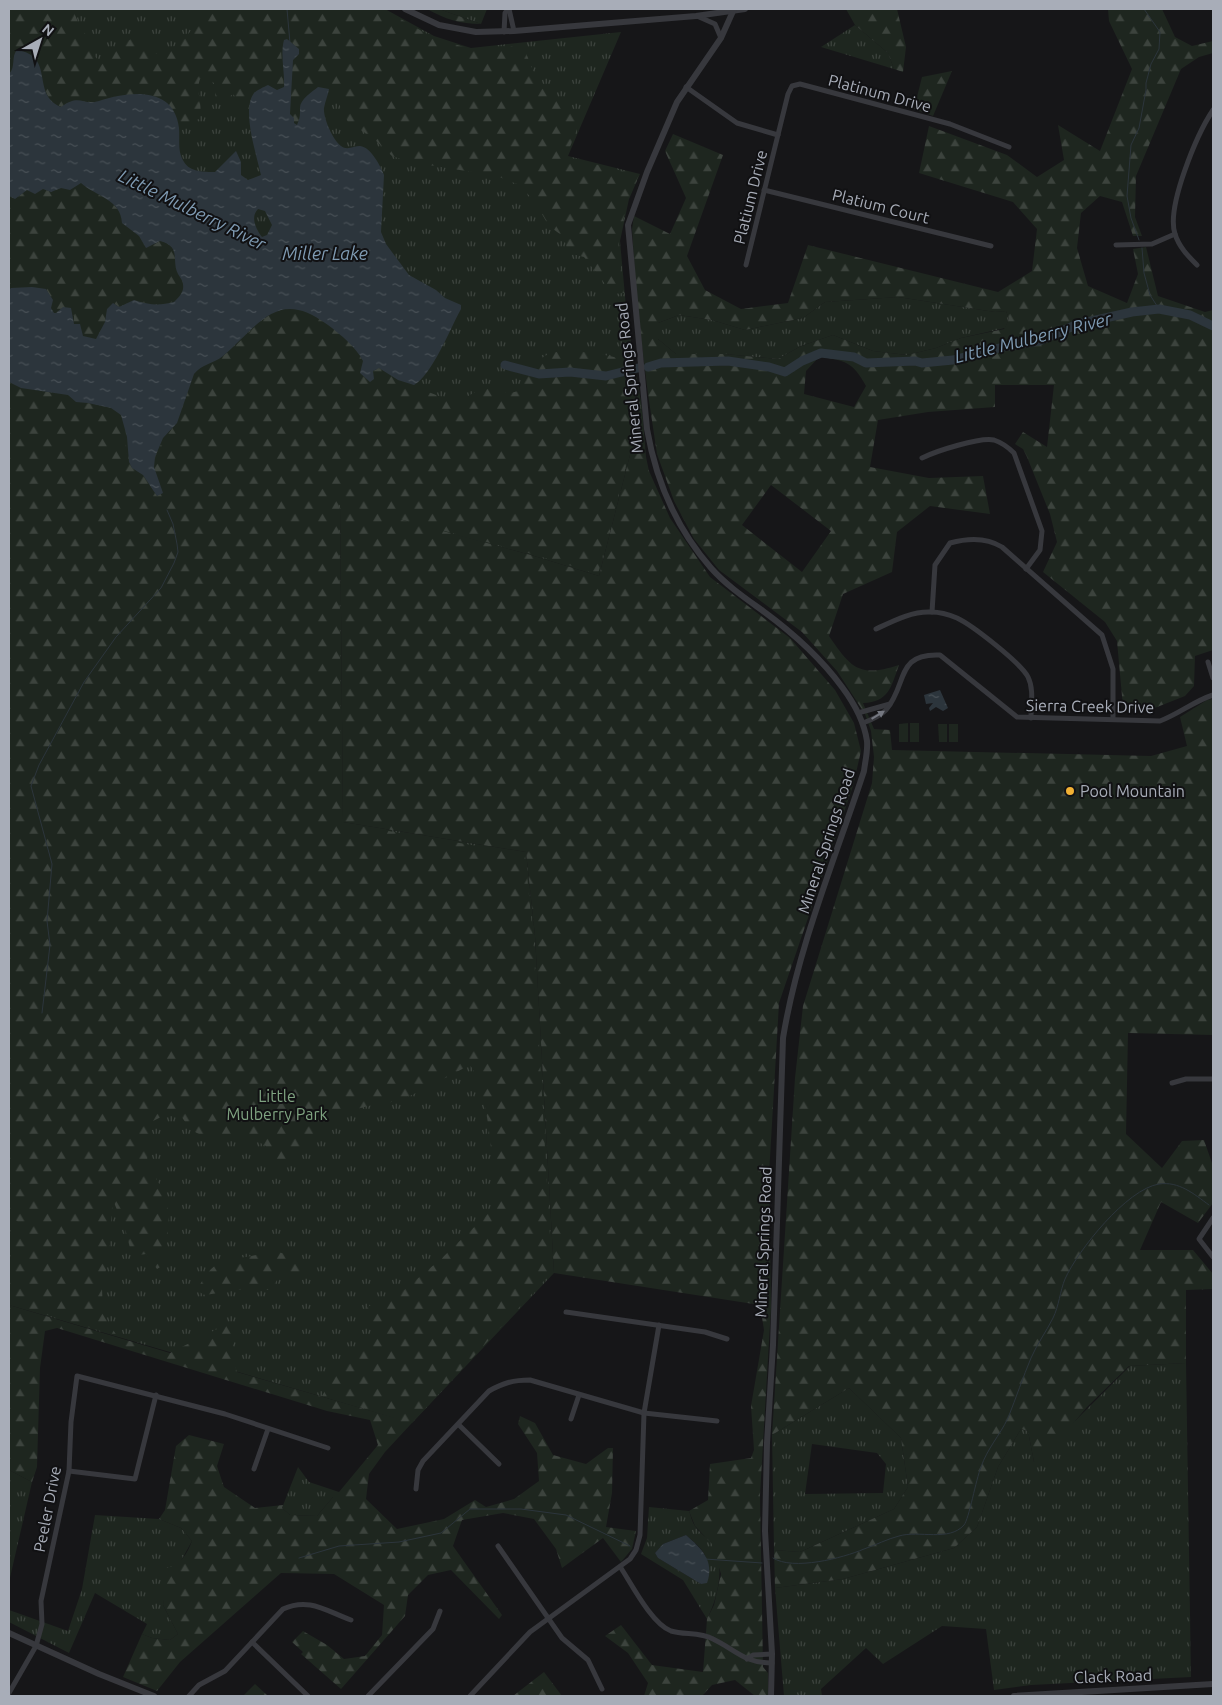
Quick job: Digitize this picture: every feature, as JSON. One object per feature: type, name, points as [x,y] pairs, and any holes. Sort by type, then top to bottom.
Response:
[{"type":"street","points":[[405,9],[438,25],[476,32],[504,32],[696,16],[745,9]]},
{"type":"street","points":[[504,32],[505,13],[509,9]]},
{"type":"street","points":[[509,9],[514,31]]},
{"type":"street","name":"Mineral Springs Road","points":[[734,10],[721,38],[677,102],[646,172],[628,225],[647,429],[652,460],[663,491],[676,517],[710,567],[722,579],[810,649],[834,677],[858,713],[863,724],[867,743],[864,771],[799,966],[788,1003],[782,1038],[773,1346],[766,1453],[765,1531],[772,1654],[771,1696]]},
{"type":"street","points":[[696,16],[715,24],[721,38]]},
{"type":"street","name":"Platinum Drive","points":[[778,135],[790,90],[792,86],[800,84],[950,124],[1009,147]]},
{"type":"street","points":[[686,87],[737,123],[778,135]]},
{"type":"street","points":[[1197,265],[1183,252],[1175,234],[1173,222],[1177,192],[1213,110]]},
{"type":"street","name":"Platium Drive","points":[[746,265],[778,135]]},
{"type":"street","name":"Platium Court","points":[[764,190],[991,246]]},
{"type":"street","points":[[1116,245],[1152,244],[1175,234]]},
{"type":"street","points":[[922,458],[938,450],[992,440],[1004,444],[1014,452],[1042,532],[1040,550],[1026,568]]},
{"type":"street","points":[[932,612],[935,565],[950,543],[976,539],[994,542],[1094,626],[1102,635],[1113,669],[1114,718]]},
{"type":"street","points":[[876,629],[917,613],[932,612],[956,618],[969,625],[1020,666],[1027,674],[1031,686],[1031,718]]},
{"type":"street","name":"Sierra Creek Drive","points":[[863,724],[882,714],[890,704],[907,667],[915,658],[925,654],[940,654],[1017,717],[1114,718],[1160,721],[1172,717],[1199,699],[1213,695]]},
{"type":"street","points":[[1208,662],[1213,678]]},
{"type":"street","points":[[858,713],[890,704]]},
{"type":"street","points":[[1172,1083],[1186,1079],[1213,1079]]},
{"type":"street","points":[[1213,1218],[1199,1239],[1213,1257]]},
{"type":"street","points":[[566,1312],[704,1332],[727,1339]]},
{"type":"street","points":[[470,1696],[530,1632],[621,1568],[636,1550],[640,1535],[644,1413],[659,1325]]},
{"type":"street","name":"Peeler Drive","points":[[9,1693],[36,1646],[42,1624],[41,1601],[69,1471],[71,1422],[77,1376],[156,1395]]},
{"type":"street","points":[[416,1489],[418,1470],[423,1461],[490,1391],[503,1383],[515,1380],[530,1380],[644,1413],[717,1421]]},
{"type":"street","points":[[69,1471],[135,1479],[156,1395],[225,1414],[328,1448]]},
{"type":"street","points":[[571,1418],[578,1395]]},
{"type":"street","points":[[458,1425],[499,1464]]},
{"type":"street","points":[[254,1468],[268,1429]]},
{"type":"street","points":[[498,1546],[562,1638],[588,1660],[602,1689]]},
{"type":"street","points":[[621,1568],[657,1621],[669,1630],[707,1636],[741,1658],[754,1663],[772,1663]]},
{"type":"street","points":[[189,1696],[199,1685],[225,1671],[283,1609],[294,1604],[305,1603],[351,1620]]},
{"type":"street","points":[[368,1696],[432,1629],[440,1611]]},
{"type":"street","points":[[9,1633],[154,1696]]},
{"type":"street","points":[[252,1642],[308,1696]]},
{"type":"street","points":[[747,1659],[754,1655],[772,1654]]},
{"type":"street","name":"Clack Road","points":[[1014,1696],[1213,1684]]},
{"type":"green space","name":"Little Mulberry Park","points":[[9,9],[385,9],[434,36],[471,48],[621,32],[568,156],[640,174],[629,199],[620,241],[627,318],[642,408],[599,576],[531,555],[340,504],[343,822],[526,852],[535,936],[554,1273],[412,1423],[9,1305]]},
{"type":"green space","points":[[9,9],[73,10],[80,27],[89,39],[91,52],[98,60],[107,60],[118,46],[137,36],[146,42],[156,54],[174,47],[185,39],[195,22],[187,9],[383,9],[434,38],[471,49],[511,46],[526,53],[536,78],[579,116],[579,124],[566,157],[639,175],[628,200],[618,241],[624,293],[613,294],[584,257],[568,253],[564,237],[549,226],[533,199],[517,184],[497,176],[410,162],[392,156],[373,138],[348,122],[338,102],[339,89],[333,86],[329,89],[318,87],[306,100],[297,125],[292,114],[290,83],[292,65],[299,49],[287,39],[281,50],[284,88],[277,90],[272,85],[251,100],[246,114],[242,113],[239,101],[233,94],[219,104],[216,101],[214,83],[205,77],[200,79],[198,89],[201,108],[199,119],[181,126],[178,125],[177,119],[151,94],[109,97],[91,103],[79,98],[69,100],[62,107],[52,101],[47,93],[40,67],[36,60],[29,54],[17,50],[9,74]]},
{"type":"green space","points":[[427,9],[439,9],[481,24],[453,20]]},
{"type":"green space","points":[[439,9],[487,9],[481,24]]},
{"type":"green space","points":[[846,9],[897,9],[906,47],[903,72],[894,69],[888,53],[855,25]]},
{"type":"green space","points":[[1108,9],[1162,9],[1175,37],[1192,46],[1213,41],[1213,53],[1199,57],[1181,69],[1136,176],[1135,217],[1142,236],[1133,236],[1122,202],[1100,196],[1081,213],[1077,248],[1088,286],[1127,303],[1138,274],[1133,249],[1146,247],[1158,296],[1205,312],[1213,310],[1213,650],[1195,656],[1194,686],[1185,696],[1147,711],[1123,707],[1117,641],[1105,622],[1043,572],[1057,542],[1050,514],[1027,457],[1023,449],[1015,444],[1023,432],[1047,447],[1054,385],[995,385],[995,407],[928,412],[878,420],[870,467],[929,478],[983,476],[990,514],[930,506],[897,532],[892,572],[843,594],[829,636],[850,663],[857,667],[865,670],[874,670],[899,665],[888,692],[878,700],[863,703],[874,729],[890,730],[892,750],[1151,756],[1187,746],[1180,717],[1207,700],[1213,699],[1213,1035],[1128,1033],[1126,1134],[1162,1168],[1182,1141],[1204,1140],[1213,1166],[1213,1203],[1198,1223],[1161,1202],[1140,1250],[1193,1250],[1213,1274],[1213,1289],[1186,1290],[1186,1363],[1129,1366],[1087,1407],[1042,1460],[1034,1462],[1028,1431],[1021,1429],[998,1467],[977,1527],[954,1548],[843,1579],[775,1588],[774,1550],[800,1552],[894,1509],[908,1487],[901,1438],[849,1388],[772,1435],[795,1078],[803,1006],[872,783],[874,757],[871,731],[865,714],[837,671],[802,632],[719,570],[694,539],[674,501],[657,454],[648,394],[637,306],[632,229],[634,216],[670,234],[686,198],[665,151],[673,134],[723,155],[687,256],[705,290],[741,309],[788,303],[808,245],[998,292],[1032,271],[1037,229],[1013,202],[919,173],[929,126],[1007,155],[1037,177],[1064,160],[1058,125],[1100,151],[1132,69],[1109,21]],"holes":[[[898,297],[995,312],[1006,311],[1009,319],[1004,329],[961,338],[936,348],[907,355],[873,351],[833,335],[801,346],[778,359],[725,354],[676,354],[658,339],[658,323],[679,315],[712,320],[745,330],[803,318],[825,302]],[[819,357],[835,359],[852,367],[866,386],[854,407],[804,394],[806,371]],[[771,485],[831,531],[802,572],[742,525]]]},
{"type":"green space","points":[[855,25],[888,53],[894,69],[821,47]]},
{"type":"green space","points":[[952,71],[933,116],[914,109],[922,77]]},
{"type":"green space","points":[[80,183],[112,203],[121,215],[122,223],[139,236],[144,245],[150,247],[160,241],[171,247],[175,254],[176,269],[183,284],[182,293],[174,302],[151,305],[134,300],[119,307],[113,303],[107,309],[105,322],[96,339],[83,336],[80,324],[74,324],[74,316],[59,310],[56,314],[54,313],[51,308],[52,300],[46,289],[32,287],[9,290],[9,196],[15,199],[27,190],[35,194],[43,189],[52,192]]},
{"type":"green space","points":[[898,297],[995,312],[1006,311],[1009,319],[1005,328],[961,338],[936,348],[907,355],[873,351],[833,335],[801,346],[778,359],[725,354],[676,354],[658,339],[658,323],[679,315],[712,320],[745,330],[803,318],[825,302]]},
{"type":"green space","points":[[287,307],[320,319],[340,333],[357,351],[363,361],[360,368],[373,371],[379,368],[418,388],[449,400],[461,400],[477,391],[500,386],[507,394],[518,391],[528,365],[535,363],[546,355],[560,351],[605,355],[634,363],[641,408],[598,574],[532,554],[339,503],[341,823],[525,854],[533,937],[552,1272],[385,1452],[369,1474],[366,1499],[397,1529],[444,1519],[475,1500],[486,1507],[514,1499],[539,1481],[537,1453],[518,1424],[520,1416],[535,1423],[553,1455],[586,1464],[608,1448],[613,1448],[612,1493],[606,1527],[636,1531],[632,1549],[621,1562],[603,1538],[562,1568],[556,1549],[534,1519],[503,1513],[462,1520],[453,1546],[502,1615],[499,1619],[451,1570],[428,1575],[408,1595],[405,1616],[341,1689],[301,1654],[303,1652],[292,1642],[303,1631],[327,1645],[344,1659],[365,1656],[382,1635],[384,1605],[334,1574],[281,1573],[180,1662],[157,1691],[123,1677],[142,1634],[152,1638],[170,1640],[178,1634],[163,1605],[167,1568],[183,1558],[192,1541],[181,1528],[159,1519],[165,1510],[176,1446],[189,1435],[224,1444],[217,1466],[224,1487],[255,1508],[283,1505],[282,1508],[290,1515],[317,1516],[333,1497],[333,1490],[339,1492],[378,1445],[370,1420],[327,1411],[57,1328],[45,1331],[40,1368],[37,1467],[32,1482],[9,1470],[9,1305],[170,1353],[223,1326],[231,1324],[234,1328],[232,1356],[237,1372],[406,1421],[322,1396],[338,1369],[375,1330],[368,1321],[367,1307],[404,1290],[442,1258],[494,1208],[490,1134],[482,1094],[470,1065],[402,1099],[368,1106],[343,1114],[332,1120],[302,1145],[288,1167],[271,1165],[264,1157],[266,1146],[251,1138],[205,1137],[191,1130],[181,1116],[165,1115],[151,1122],[147,1162],[163,1191],[169,1214],[167,1243],[162,1266],[157,1269],[146,1254],[132,1256],[126,1232],[113,1200],[108,1260],[102,1289],[103,1314],[117,1336],[9,1303],[9,1273],[30,1253],[26,1250],[9,1255],[9,1234],[22,1232],[22,1225],[9,1215],[9,382],[21,388],[68,395],[83,404],[90,403],[102,406],[120,415],[124,422],[127,455],[130,464],[132,468],[144,476],[157,496],[163,491],[157,477],[156,457],[159,448],[181,412],[193,375],[202,366],[218,359],[229,351],[268,316]]},
{"type":"green space","points":[[642,408],[649,471],[670,518],[710,577],[790,638],[835,690],[854,723],[861,751],[853,786],[779,1003],[769,1175],[771,1307],[760,1495],[763,1667],[768,1673],[768,1696],[755,1696],[735,1680],[712,1685],[702,1696],[644,1696],[648,1683],[628,1653],[605,1636],[621,1625],[652,1665],[703,1672],[707,1619],[714,1605],[721,1574],[712,1544],[695,1526],[689,1511],[708,1500],[710,1464],[751,1458],[754,1450],[751,1406],[764,1330],[760,1305],[554,1273],[535,936],[526,852],[343,822],[340,503],[531,555],[599,576]]},
{"type":"green space","points":[[908,723],[908,742],[899,742],[899,724]]},
{"type":"green space","points":[[910,723],[919,723],[919,742],[910,742]]},
{"type":"green space","points":[[938,724],[947,724],[947,742],[939,742]]},
{"type":"green space","points":[[949,724],[958,724],[958,742],[949,742]]},
{"type":"green space","points":[[271,1250],[289,1255],[302,1273],[280,1276],[270,1290],[244,1289],[205,1295],[197,1291],[212,1268],[220,1263]]},
{"type":"green space","points":[[1186,1363],[1191,1677],[1031,1685],[994,1690],[986,1629],[942,1626],[883,1664],[866,1648],[821,1689],[822,1696],[784,1696],[775,1588],[843,1579],[954,1548],[977,1527],[998,1467],[1021,1429],[1028,1431],[1034,1462],[1130,1366]]},
{"type":"green space","points":[[849,1388],[901,1438],[908,1487],[894,1509],[800,1552],[774,1550],[772,1435]],"holes":[[[812,1444],[877,1453],[886,1464],[883,1493],[805,1494]]]},
{"type":"green space","points":[[298,1467],[309,1482],[333,1490],[333,1497],[317,1516],[290,1515],[282,1508]]},
{"type":"green space","points":[[9,1470],[32,1482],[9,1582]]},
{"type":"green space","points":[[649,1507],[689,1511],[693,1523],[712,1543],[719,1561],[717,1591],[707,1619],[683,1580],[641,1554],[647,1538]],"holes":[[[686,1535],[706,1556],[707,1568],[701,1584],[658,1558],[655,1553],[663,1544]]]},
{"type":"green space","points":[[95,1515],[159,1519],[181,1528],[192,1541],[166,1588],[163,1605],[178,1634],[170,1640],[152,1638],[142,1634],[147,1624],[95,1593],[69,1653],[9,1622],[9,1610],[68,1631],[82,1589]]},
{"type":"green space","points":[[544,1672],[562,1696],[513,1696]]},
{"type":"green space","points":[[255,1684],[268,1696],[243,1696]]},
{"type":"water","name":"Miller Lake","points":[[287,39],[299,49],[299,54],[293,60],[290,114],[294,118],[294,123],[297,125],[300,117],[300,106],[306,96],[318,87],[329,89],[324,112],[335,139],[343,147],[364,147],[375,158],[384,175],[381,232],[386,244],[409,275],[436,290],[445,298],[461,305],[461,309],[434,362],[421,380],[414,385],[398,380],[379,368],[373,371],[374,379],[370,382],[360,373],[363,361],[352,346],[328,325],[311,314],[296,309],[283,310],[271,314],[259,322],[223,356],[200,368],[194,374],[177,423],[163,438],[155,457],[154,467],[163,493],[157,496],[143,475],[132,468],[129,462],[127,437],[121,415],[111,408],[76,402],[68,395],[21,388],[9,382],[9,290],[11,288],[32,287],[46,289],[53,300],[51,308],[54,313],[63,307],[71,308],[74,324],[80,324],[83,336],[96,339],[105,322],[107,309],[113,303],[119,307],[134,300],[154,304],[174,302],[181,294],[183,287],[176,269],[174,250],[160,241],[146,248],[139,236],[122,223],[121,215],[112,203],[81,183],[70,190],[61,188],[51,192],[43,189],[35,194],[27,190],[15,199],[9,196],[9,74],[14,55],[17,50],[29,54],[36,60],[40,67],[47,93],[52,101],[61,107],[77,100],[93,102],[124,95],[149,95],[160,98],[169,105],[175,114],[179,128],[180,154],[190,168],[198,171],[215,172],[236,151],[241,162],[241,175],[248,180],[261,175],[249,121],[250,101],[254,93],[268,85],[277,90],[284,87],[282,52],[284,40]],"holes":[[[258,209],[265,211],[272,225],[267,235],[262,237],[256,227],[254,216]]]},
{"type":"water","points":[[940,690],[948,708],[943,711],[936,707],[930,711],[929,708],[933,703],[926,704],[924,695]]},
{"type":"water","points":[[686,1535],[697,1545],[708,1562],[709,1575],[707,1583],[701,1584],[658,1558],[655,1553],[663,1544]]},
{"type":"waterway","points":[[287,9],[290,43]]},
{"type":"waterway","points":[[1139,240],[1131,218],[1127,196],[1131,145],[1139,128],[1146,83],[1151,64],[1159,49],[1160,32],[1144,9]]},
{"type":"waterway","points":[[1142,248],[1144,273],[1150,295],[1159,309]]},
{"type":"waterway","name":"Little Mulberry River","points":[[648,367],[661,363],[728,361],[769,367],[785,372],[802,361],[821,353],[854,357],[866,363],[915,361],[922,363],[953,360],[1003,347],[1039,341],[1078,324],[1132,312],[1159,309],[1190,315],[1213,326]]},
{"type":"waterway","name":"Little Mulberry River","points":[[505,365],[539,374],[570,372],[606,376],[638,368]]},
{"type":"waterway","points":[[42,1013],[50,945],[47,921],[52,864],[31,786],[39,765],[84,682],[116,637],[161,588],[174,563],[178,552],[177,544],[173,524],[167,510]]},
{"type":"waterway","points":[[773,1558],[782,1562],[793,1563],[818,1562],[855,1553],[899,1536],[942,1534],[958,1530],[966,1521],[984,1460],[1008,1418],[1031,1358],[1055,1313],[1065,1279],[1071,1267],[1092,1238],[1105,1222],[1133,1197],[1146,1188],[1159,1184],[1180,1186],[1209,1205]]},
{"type":"waterway","points":[[299,1558],[339,1546],[399,1542],[441,1533],[470,1509],[521,1509],[566,1515],[630,1546]]},
{"type":"waterway","points":[[705,1559],[762,1563]]},
{"type":"place","name":"Pool Mountain","points":[[1070,791]]}]
